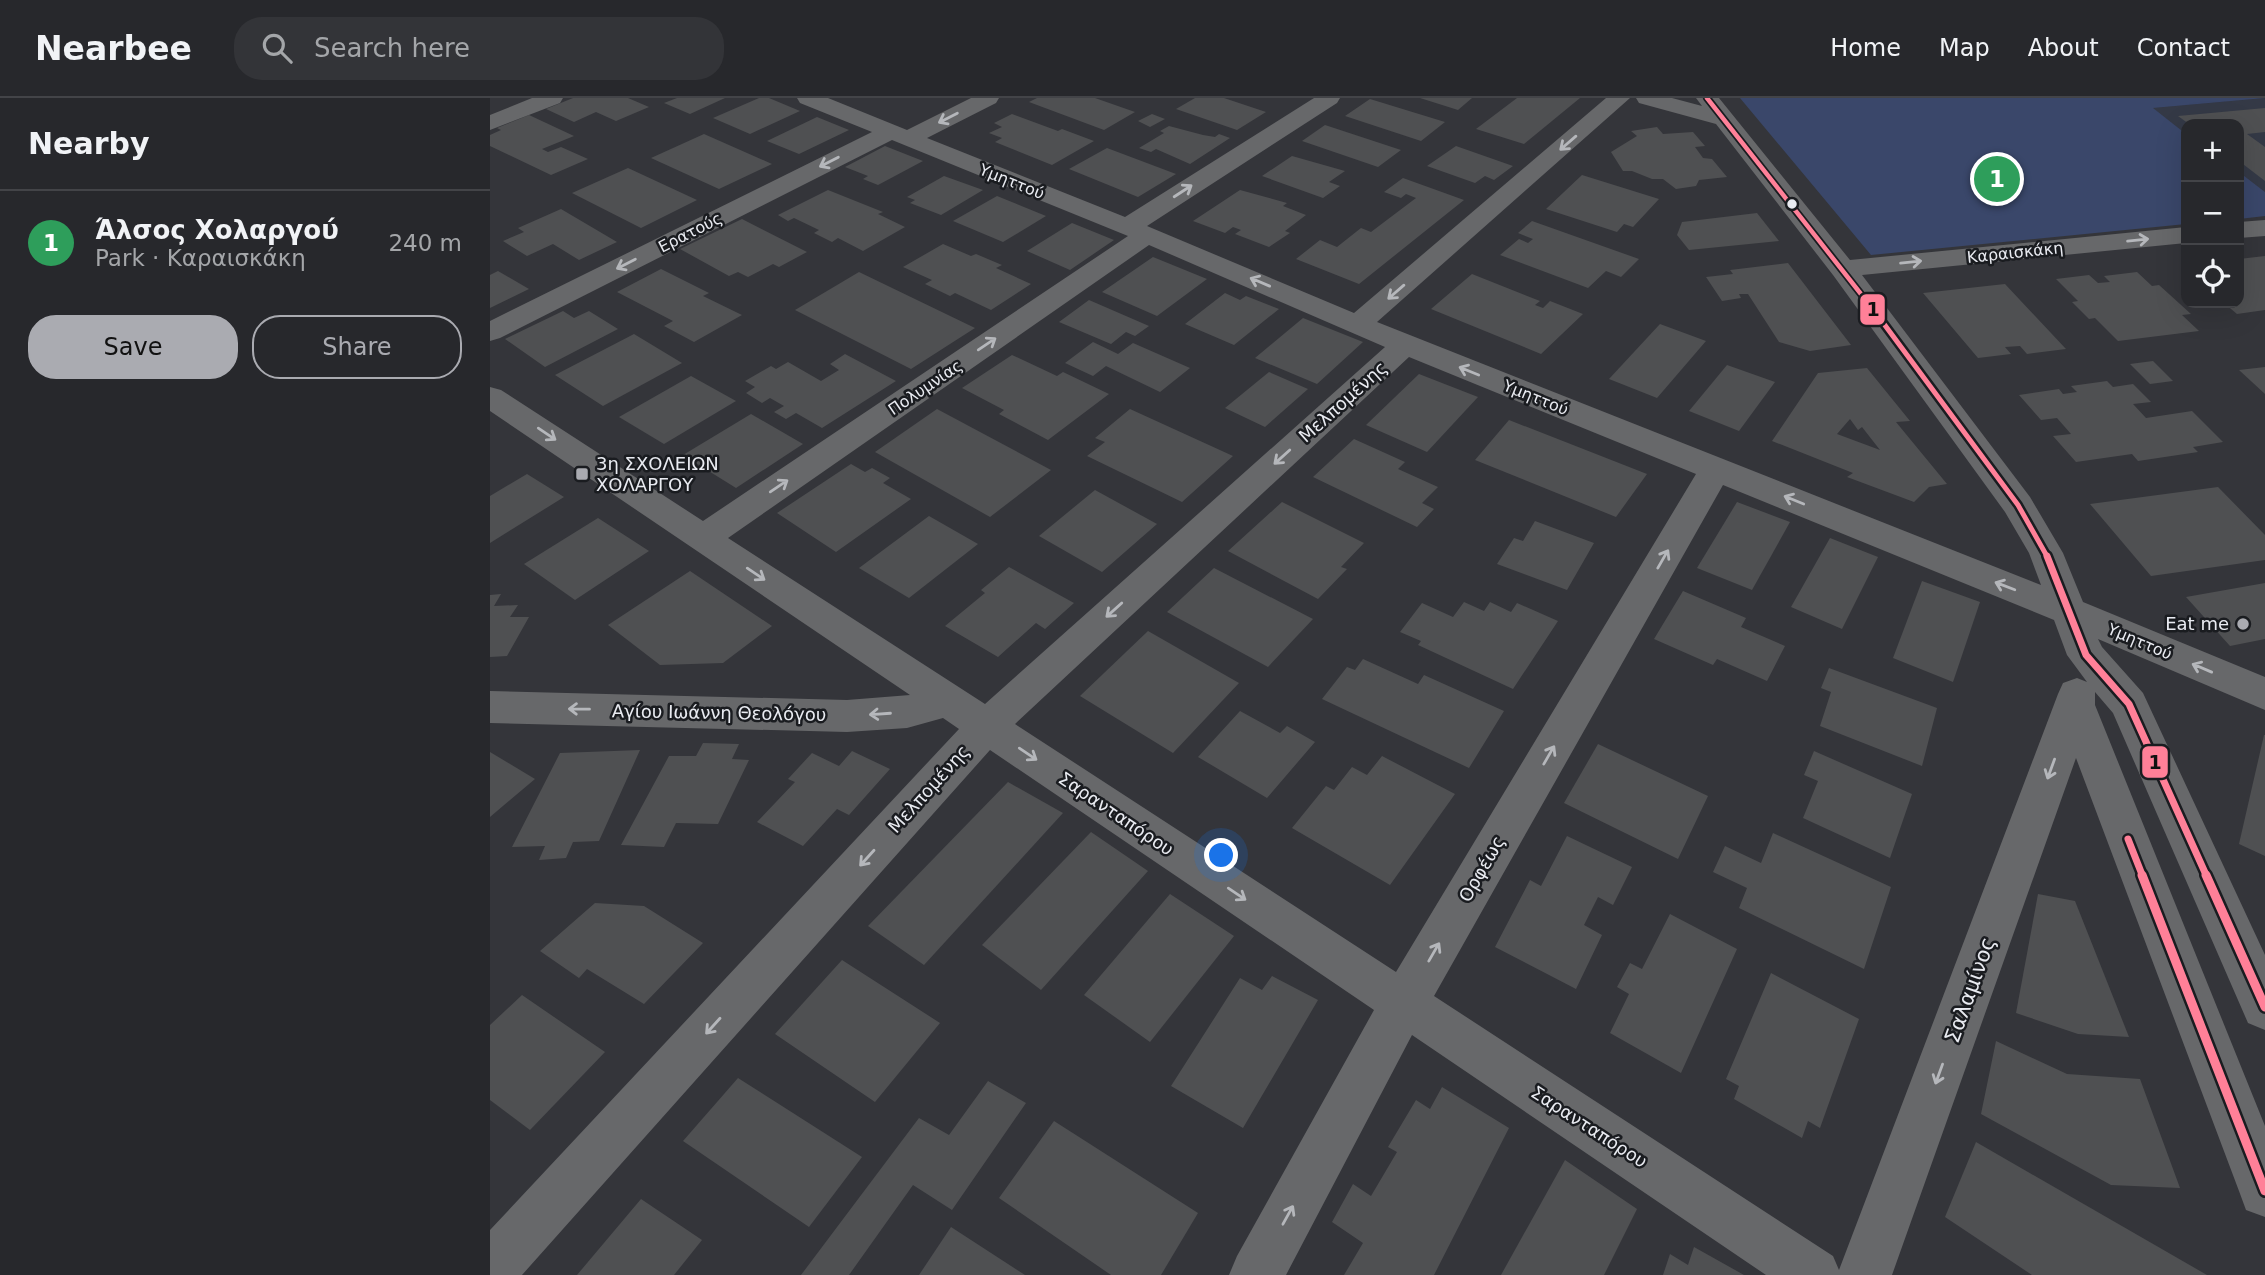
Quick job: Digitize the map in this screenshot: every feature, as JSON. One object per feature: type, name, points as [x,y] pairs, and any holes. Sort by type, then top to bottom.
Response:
[{"type":"street","points":[[490,123],[552,98]]},
{"type":"street","name":"Υμηττού","points":[[808,98],[1359,323],[1405,345],[2069,611],[2265,694]]},
{"type":"street","name":"Ερατούς","points":[[490,332],[899,135],[988,98]]},
{"type":"street","name":"Πολυμνίας","points":[[703,538],[1329,98]]},
{"type":"street","points":[[1359,323],[1619,98]]},
{"type":"street","points":[[1647,98],[1723,119]]},
{"type":"street","points":[[1707,98],[1843,269],[2018,505],[2046,552],[2086,654],[2129,704],[2265,1007]]},
{"type":"street","points":[[2244,230],[2265,228]]},
{"type":"street","name":"Καραισκάκη","points":[[1843,269],[2181,235]]},
{"type":"street","name":"Μελπομένης","points":[[490,1270],[986,727],[1405,345]]},
{"type":"street","name":"Σαρανταπόρου","points":[[490,397],[1403,1005],[1814,1275]]},
{"type":"street","name":"Ορφέως","points":[[1256,1275],[1403,1005],[1716,468]]},
{"type":"street","name":"Σαλαμίνος","points":[[1866,1275],[2075,705],[2086,654]]},
{"type":"street","name":"Αγίου Ιωάννη Θεολόγου","points":[[490,707],[847,716],[907,712],[947,701]]},
{"type":"street","points":[[2075,705],[2265,1191]]},
{"type":"shaded area","points":[[1740,98],[2265,98],[2153,108],[2181,130],[2181,224],[1871,255]]},
{"type":"shaded area","points":[[2265,98],[2265,192],[2244,176],[2244,119],[2181,119],[2181,130],[2152,108]]},
{"type":"shaded area","points":[[2244,176],[2265,192],[2265,216],[2244,218]]},
{"type":"building","points":[[573,98],[628,98],[649,107],[616,121],[596,112],[574,122],[546,109]]},
{"type":"building","points":[[677,98],[725,98],[690,114],[664,103]]},
{"type":"building","points":[[759,98],[769,98],[800,111],[750,134],[713,118]]},
{"type":"building","points":[[1037,98],[1095,98],[1135,112],[1104,130],[1029,102]]},
{"type":"building","points":[[1195,98],[1224,98],[1266,112],[1237,130],[1176,109]]},
{"type":"building","points":[[1420,98],[1472,98],[1458,110]]},
{"type":"building","points":[[1517,98],[1580,98],[1524,144],[1476,129]]},
{"type":"building","points":[[1370,99],[1445,122],[1421,141],[1345,116]]},
{"type":"building","points":[[2265,108],[2265,132],[2247,134],[2265,147],[2265,181],[2244,165],[2244,119],[2182,119],[2178,116]]},
{"type":"building","points":[[1012,114],[1094,141],[1052,165],[995,142],[1002,138],[989,133],[1002,127],[994,123]]},
{"type":"building","points":[[1152,114],[1165,119],[1150,127],[1138,121]]},
{"type":"building","points":[[529,115],[574,136],[542,149],[548,152],[561,147],[588,159],[551,175],[490,146],[490,135],[501,130],[497,128]]},
{"type":"building","points":[[817,117],[849,130],[799,154],[767,141]]},
{"type":"building","points":[[1325,125],[1401,150],[1378,167],[1302,141]]},
{"type":"building","points":[[1169,126],[1203,135],[1215,137],[1219,134],[1230,138],[1190,164],[1156,149],[1151,152],[1139,148],[1164,133],[1160,131]]},
{"type":"building","points":[[1657,127],[1663,134],[1693,132],[1705,146],[1695,147],[1703,158],[1712,159],[1727,177],[1699,180],[1696,186],[1676,189],[1663,179],[1652,179],[1632,171],[1623,171],[1611,152],[1637,136],[1631,131]]},
{"type":"building","points":[[704,134],[772,164],[719,189],[651,158]]},
{"type":"building","points":[[885,146],[923,161],[878,185],[863,179],[868,176],[845,167]]},
{"type":"building","points":[[1456,146],[1513,166],[1494,180],[1485,176],[1475,183],[1427,166]]},
{"type":"building","points":[[1107,148],[1176,174],[1138,197],[1069,169]]},
{"type":"building","points":[[1292,156],[1345,171],[1329,182],[1340,186],[1323,198],[1262,176]]},
{"type":"building","points":[[628,168],[697,200],[641,228],[572,193]]},
{"type":"building","points":[[1582,175],[1659,199],[1633,227],[1624,224],[1617,232],[1546,209]]},
{"type":"building","points":[[944,176],[983,190],[941,215],[910,203],[915,200],[907,197]]},
{"type":"building","points":[[1403,178],[1464,200],[1359,284],[1296,259],[1320,240],[1337,247],[1361,228],[1371,232],[1416,198],[1406,194],[1401,198],[1384,192]]},
{"type":"building","points":[[828,190],[883,212],[878,214],[905,227],[863,251],[838,238],[832,242],[814,233],[819,230],[794,218],[788,221],[778,215]]},
{"type":"building","points":[[1240,190],[1287,203],[1283,206],[1306,215],[1285,231],[1290,233],[1269,247],[1235,234],[1241,230],[1233,227],[1225,233],[1193,221]]},
{"type":"building","points":[[997,196],[1046,216],[1003,242],[953,221]]},
{"type":"building","points":[[561,209],[617,242],[579,260],[553,244],[527,256],[503,241],[524,232],[518,228]]},
{"type":"building","points":[[1757,213],[1779,241],[1689,250],[1677,235],[1682,222]]},
{"type":"building","points":[[742,219],[807,252],[779,267],[773,264],[748,277],[738,272],[729,276],[680,249]]},
{"type":"building","points":[[1532,221],[1639,259],[1621,277],[1606,271],[1588,288],[1500,255],[1519,239],[1528,243],[1533,239],[1518,233]]},
{"type":"building","points":[[1072,223],[1114,240],[1070,270],[1027,251]]},
{"type":"building","points":[[943,244],[1002,265],[996,268],[1031,284],[991,310],[955,293],[950,296],[925,284],[932,280],[903,267]]},
{"type":"building","points":[[2265,256],[2265,310],[2237,314],[2230,308],[2244,308],[2244,258]]},
{"type":"building","points":[[1153,257],[1207,279],[1157,316],[1102,292]]},
{"type":"building","points":[[1788,263],[1851,345],[1810,351],[1779,342],[1748,294],[1739,294],[1741,298],[1722,301],[1706,277],[1733,274],[1730,270]]},
{"type":"building","points":[[661,269],[709,293],[703,296],[742,315],[694,342],[664,326],[673,321],[617,292]]},
{"type":"building","points":[[498,271],[529,289],[490,308],[490,275]]},
{"type":"building","points":[[859,272],[975,328],[911,369],[795,310]]},
{"type":"building","points":[[2137,272],[2152,286],[2159,285],[2181,305],[2181,308],[2191,314],[2182,315],[2199,331],[2118,341],[2095,318],[2089,319],[2072,302],[2078,301],[2056,279],[2089,275],[2098,283],[2110,282],[2104,276]]},
{"type":"building","points":[[1472,274],[1540,301],[1535,305],[1543,308],[1550,301],[1583,314],[1541,354],[1431,309]]},
{"type":"building","points":[[2005,284],[2066,349],[2027,354],[2020,346],[2005,347],[2011,354],[1978,358],[1923,293]]},
{"type":"building","points":[[1225,293],[1240,300],[1246,296],[1279,309],[1234,345],[1185,324]]},
{"type":"building","points":[[1089,300],[1149,326],[1135,336],[1126,332],[1111,344],[1059,322]]},
{"type":"building","points":[[563,311],[574,318],[589,311],[618,329],[545,367],[505,339]]},
{"type":"building","points":[[1303,318],[1363,342],[1317,384],[1255,358]]},
{"type":"building","points":[[1660,324],[1706,341],[1657,398],[1609,379]]},
{"type":"building","points":[[634,334],[682,363],[603,406],[555,375]]},
{"type":"building","points":[[1093,342],[1118,354],[1133,343],[1190,368],[1160,392],[1106,366],[1093,376],[1065,363]]},
{"type":"building","points":[[845,354],[896,381],[822,428],[796,413],[786,419],[774,412],[784,406],[770,398],[762,403],[746,393],[755,387],[745,381],[771,366],[776,369],[788,362],[821,381],[839,370],[830,364]]},
{"type":"building","points":[[1012,355],[1057,376],[1063,372],[1109,394],[1048,440],[999,414],[1004,410],[962,388]]},
{"type":"building","points":[[2153,361],[2173,381],[2150,384],[2130,364]]},
{"type":"building","points":[[1727,365],[1775,382],[1739,431],[1689,411]]},
{"type":"building","points":[[2265,367],[2265,394],[2239,370]]},
{"type":"building","points":[[1867,368],[1910,421],[1896,422],[1947,484],[1929,487],[1914,502],[1847,477],[1853,473],[1772,441],[1818,373]],"holes":[[[1850,419],[1858,430],[1862,427],[1880,450],[1837,434]]]},
{"type":"building","points":[[1269,372],[1308,389],[1265,427],[1225,408]]},
{"type":"building","points":[[1419,374],[1478,397],[1427,452],[1366,425]]},
{"type":"building","points":[[691,376],[736,401],[664,444],[619,417]]},
{"type":"building","points":[[2107,381],[2113,387],[2133,384],[2151,402],[2133,404],[2146,418],[2192,411],[2223,442],[2193,447],[2198,452],[2138,461],[2132,454],[2076,462],[2053,436],[2071,434],[2057,418],[2041,420],[2019,395],[2059,389],[2063,394],[2077,392],[2071,386]]},
{"type":"building","points":[[937,409],[1051,470],[990,517],[875,452]]},
{"type":"building","points":[[1130,409],[1233,456],[1182,502],[1087,456],[1105,442],[1095,438]]},
{"type":"building","points":[[751,414],[803,444],[736,488],[683,455]]},
{"type":"building","points":[[1509,420],[1647,474],[1616,517],[1475,460]]},
{"type":"building","points":[[1354,439],[1405,462],[1398,469],[1438,487],[1422,503],[1434,509],[1417,527],[1313,477]]},
{"type":"building","points":[[851,464],[865,472],[872,468],[890,478],[883,483],[911,499],[836,552],[777,513]]},
{"type":"building","points":[[527,474],[564,497],[490,543],[490,496]]},
{"type":"building","points":[[2218,487],[2265,535],[2265,560],[2151,576],[2090,504]]},
{"type":"building","points":[[1095,490],[1157,524],[1102,572],[1039,536]]},
{"type":"building","points":[[1282,502],[1364,543],[1341,567],[1347,569],[1318,599],[1228,551]]},
{"type":"building","points":[[1737,502],[1790,522],[1752,590],[1697,568]]},
{"type":"building","points":[[929,516],[978,544],[909,598],[859,568]]},
{"type":"building","points":[[598,518],[649,551],[575,600],[524,564]]},
{"type":"building","points":[[1535,521],[1594,543],[1567,590],[1497,564],[1514,538],[1523,541]]},
{"type":"building","points":[[1830,538],[1878,557],[1842,629],[1791,607]]},
{"type":"building","points":[[1009,567],[1074,603],[1045,629],[1036,623],[998,657],[945,626],[985,593],[981,590]]},
{"type":"building","points":[[1214,568],[1313,619],[1268,667],[1167,612]]},
{"type":"building","points":[[690,571],[772,626],[723,663],[660,665],[608,625]]},
{"type":"building","points":[[1922,581],[1980,602],[1953,682],[1893,658]]},
{"type":"building","points":[[2265,583],[2265,639],[2230,646],[2186,597]]},
{"type":"building","points":[[1683,591],[1746,618],[1741,627],[1785,646],[1767,681],[1717,659],[1713,665],[1654,639]]},
{"type":"building","points":[[501,594],[494,606],[518,605],[510,617],[529,617],[507,656],[490,657],[490,595]]},
{"type":"building","points":[[1464,602],[1484,611],[1490,602],[1511,612],[1517,603],[1558,621],[1513,689],[1418,645],[1421,641],[1400,632],[1422,603],[1453,617]]},
{"type":"building","points":[[1148,631],[1239,683],[1173,753],[1080,696]]},
{"type":"building","points":[[1363,659],[1418,684],[1424,675],[1504,711],[1469,768],[1322,699],[1347,667],[1355,670]]},
{"type":"building","points":[[1829,668],[1937,708],[1922,766],[1820,726],[1831,692],[1821,688]]},
{"type":"building","points":[[1240,711],[1280,733],[1287,726],[1315,742],[1267,798],[1198,757]]},
{"type":"building","points":[[2265,735],[2265,856],[2239,844]]},
{"type":"building","points":[[703,743],[739,744],[732,759],[749,760],[718,824],[676,823],[664,847],[621,845],[669,756],[696,756]]},
{"type":"building","points":[[1598,744],[1708,796],[1678,859],[1564,803]]},
{"type":"building","points":[[640,750],[599,841],[573,842],[566,858],[539,860],[545,846],[512,847],[560,753]]},
{"type":"building","points":[[852,751],[890,769],[849,815],[837,809],[803,846],[757,822],[795,782],[788,779],[812,753],[839,766]]},
{"type":"building","points":[[1814,751],[1912,794],[1890,858],[1803,818],[1818,781],[1804,775]]},
{"type":"building","points":[[490,752],[535,779],[490,817]]},
{"type":"building","points":[[1382,756],[1455,794],[1390,885],[1292,828],[1326,786],[1334,790],[1352,767],[1367,775]]},
{"type":"building","points":[[1008,782],[1063,813],[924,965],[868,926]]},
{"type":"building","points":[[1091,832],[1148,871],[1041,990],[982,945]]},
{"type":"building","points":[[1773,833],[1891,887],[1864,969],[1739,908],[1747,888],[1713,872],[1725,846],[1761,863]]},
{"type":"building","points":[[1567,836],[1632,867],[1613,905],[1598,897],[1584,925],[1602,935],[1576,989],[1495,947],[1530,880],[1541,886]]},
{"type":"building","points":[[1170,894],[1234,936],[1150,1042],[1084,995]]},
{"type":"building","points":[[2038,894],[2075,901],[2129,1037],[2078,1034],[2016,1013]]},
{"type":"building","points":[[595,903],[644,906],[703,943],[644,1004],[587,969],[579,978],[540,951]]},
{"type":"building","points":[[1670,914],[1737,949],[1681,1073],[1610,1033],[1629,994],[1617,987],[1630,963],[1642,969]]},
{"type":"building","points":[[842,960],[940,1023],[875,1102],[775,1034]]},
{"type":"building","points":[[1771,973],[1859,1019],[1820,1128],[1808,1121],[1802,1138],[1734,1099],[1739,1086],[1726,1079]]},
{"type":"building","points":[[1272,976],[1318,1000],[1243,1128],[1171,1086],[1240,978],[1262,990]]},
{"type":"building","points":[[522,995],[605,1052],[530,1130],[490,1100],[490,1025]]},
{"type":"building","points":[[1996,1041],[2067,1074],[2140,1079],[2180,1188],[2111,1185],[1981,1114]]},
{"type":"building","points":[[738,1078],[862,1157],[809,1227],[683,1141]]},
{"type":"building","points":[[988,1081],[1026,1103],[952,1210],[913,1185],[849,1275],[801,1275],[919,1118],[949,1135]]},
{"type":"building","points":[[1442,1087],[1509,1128],[1434,1275],[1344,1275],[1363,1243],[1332,1222],[1353,1184],[1371,1196],[1397,1152],[1388,1147],[1416,1100],[1430,1109]]},
{"type":"building","points":[[1054,1121],[1198,1213],[1161,1275],[1111,1275],[999,1198]]},
{"type":"building","points":[[1976,1142],[2207,1275],[2032,1275],[1945,1217]]},
{"type":"building","points":[[1565,1160],[1637,1209],[1604,1275],[1501,1275]]},
{"type":"building","points":[[641,1199],[702,1240],[674,1275],[577,1275]]},
{"type":"building","points":[[951,1227],[1025,1275],[919,1275]]},
{"type":"building","points":[[1694,1247],[1744,1275],[1663,1275],[1670,1254],[1688,1265]]},
{"type":"transit line","name":"1","points":[[1707,98],[1843,269],[2018,505],[2046,553],[2086,655],[2129,704],[2265,1007]]},
{"type":"transit line","name":"1","points":[[2128,839],[2265,1191]]},
{"type":"place","name":"Άλσος Χολαργού","points":[[1997,179]]},
{"type":"place","name":"3η ΣΧΟΛΕΙΩΝ ΧΟΛΑΡΓΟΥ","points":[[582,474]]},
{"type":"place","name":"Eat me","points":[[2243,624]]}]
